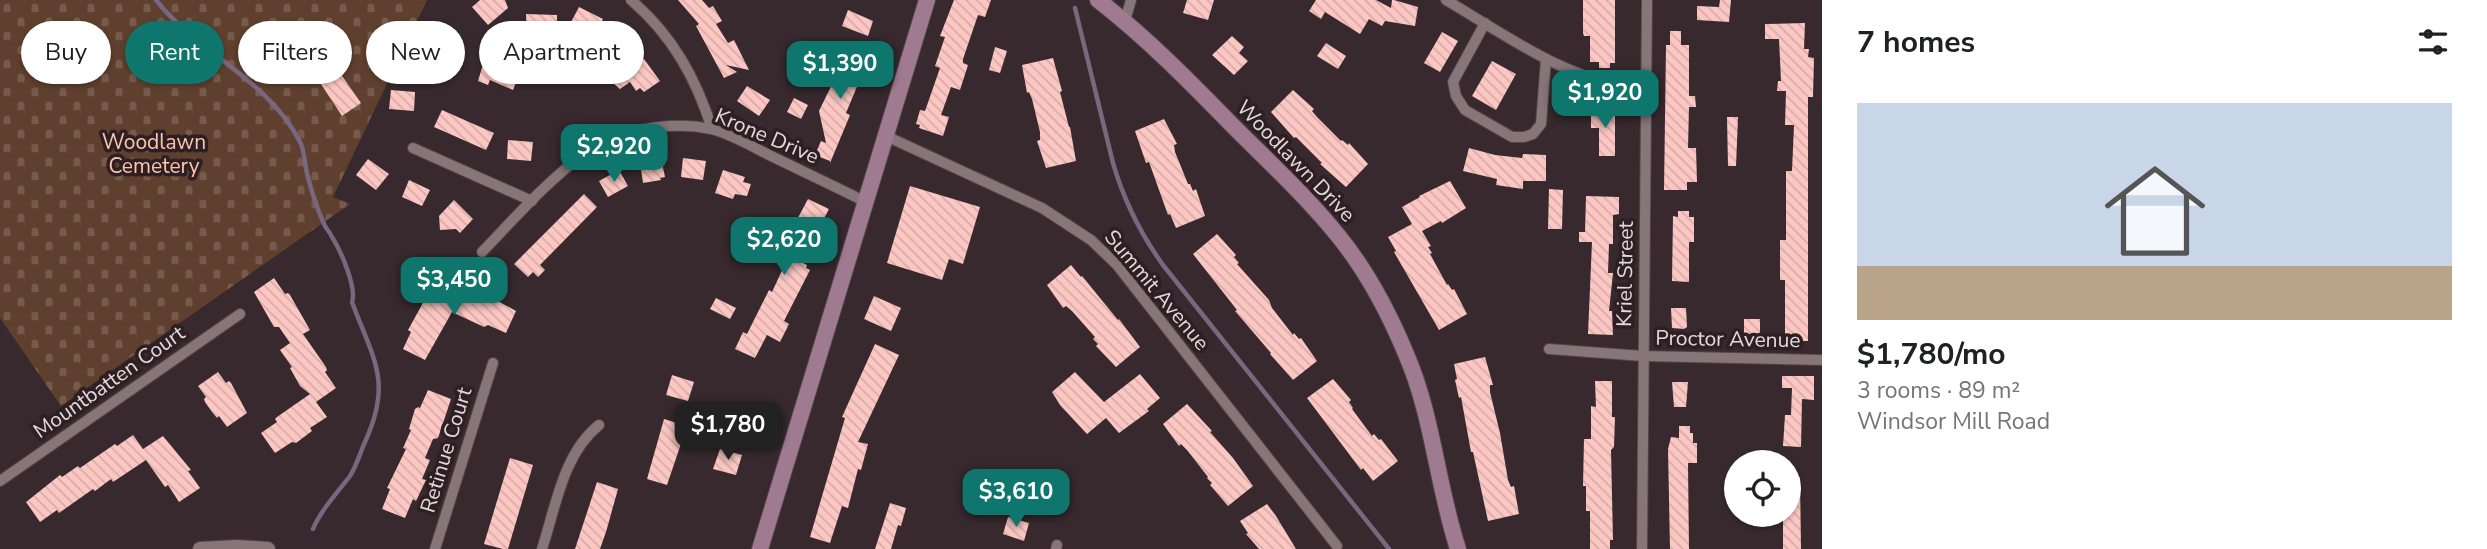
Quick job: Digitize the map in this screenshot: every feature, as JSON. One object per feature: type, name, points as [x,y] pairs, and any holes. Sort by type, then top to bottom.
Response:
[{"type":"main road","points":[[760,549],[927,0]]},
{"type":"main road","name":"Woodlawn Drive","points":[[1098,0],[1164,56],[1315,208],[1342,240],[1364,273],[1386,309],[1407,356],[1422,401],[1458,549]]},
{"type":"street","points":[[631,0],[657,25],[681,56],[694,79],[712,129]]},
{"type":"street","points":[[1125,21],[1131,0]]},
{"type":"street","points":[[1446,0],[1546,59],[1599,82],[1620,88],[1646,89]]},
{"type":"street","name":"Kriel Street","points":[[1642,549],[1647,0]]},
{"type":"street","points":[[1485,23],[1453,82],[1456,96],[1465,110],[1512,137],[1524,138],[1533,134],[1541,124],[1546,59]]},
{"type":"street","name":"Krone Drive","points":[[482,252],[532,201],[584,154],[625,134],[655,127],[712,129],[866,202]]},
{"type":"street","name":"Summit Avenue","points":[[886,136],[1042,208],[1091,240],[1117,265],[1337,546]]},
{"type":"street","points":[[413,148],[532,201]]},
{"type":"street","name":"Mountbatten Court","points":[[0,481],[240,314]]},
{"type":"street","name":"Proctor Avenue","points":[[1549,349],[1643,356],[1822,360]]},
{"type":"street","name":"Retinue Court","points":[[435,549],[493,363]]},
{"type":"street","points":[[542,549],[572,458],[585,436],[599,425]]},
{"type":"street","points":[[200,549],[268,549]]},
{"type":"green space","name":"Woodlawn Cemetery","points":[[0,0],[427,0],[417,21],[366,21],[366,84],[387,84],[333,197],[350,204],[61,406],[0,318]]},
{"type":"building","points":[[480,0],[505,0],[508,8],[493,21],[484,21],[472,7]]},
{"type":"building","points":[[678,0],[702,0],[709,8],[713,6],[722,21],[716,24],[728,43],[734,40],[749,70],[726,65],[737,72],[724,78],[696,26],[699,24]]},
{"type":"building","points":[[954,0],[991,0],[985,17],[978,15],[963,59],[963,63],[968,65],[960,90],[951,87],[941,115],[949,117],[943,136],[919,128],[920,125],[916,124],[920,110],[925,111],[940,68],[935,66],[945,37],[940,36]]},
{"type":"building","points":[[1187,0],[1214,0],[1208,20],[1183,13]]},
{"type":"building","points":[[1316,0],[1376,0],[1391,8],[1394,0],[1418,7],[1415,26],[1385,21],[1382,26],[1369,19],[1360,34],[1325,12],[1321,19],[1309,11]]},
{"type":"building","points":[[1583,0],[1615,0],[1615,63],[1610,63],[1610,68],[1599,68],[1599,62],[1590,62],[1590,36],[1584,36],[1583,33]]},
{"type":"building","points":[[1720,0],[1731,0],[1729,22],[1697,20],[1697,6],[1719,7]]},
{"type":"building","points":[[579,7],[603,19],[602,21],[572,21]]},
{"type":"building","points":[[848,10],[873,21],[868,36],[842,26]]},
{"type":"building","points":[[526,14],[557,15],[557,21],[526,21]]},
{"type":"building","points":[[1805,23],[1804,49],[1809,49],[1808,57],[1814,58],[1813,97],[1808,97],[1808,341],[1785,341],[1785,280],[1780,280],[1780,240],[1786,240],[1786,171],[1792,171],[1794,125],[1785,125],[1786,91],[1777,91],[1778,81],[1781,81],[1779,39],[1765,39],[1765,24]]},
{"type":"building","points":[[1670,31],[1681,31],[1681,45],[1689,45],[1689,96],[1695,96],[1696,107],[1689,107],[1688,148],[1696,148],[1697,182],[1687,182],[1687,190],[1664,190],[1666,45],[1670,45]]},
{"type":"building","points":[[1442,32],[1458,41],[1440,72],[1424,63]]},
{"type":"building","points":[[1232,36],[1244,47],[1239,53],[1248,61],[1234,75],[1212,55]]},
{"type":"building","points":[[1326,43],[1346,56],[1338,69],[1317,56]]},
{"type":"building","points":[[842,47],[869,58],[846,113],[850,115],[830,163],[815,155],[821,141],[826,143],[819,111],[840,68],[835,66]]},
{"type":"building","points":[[995,47],[1007,51],[1000,73],[989,70]]},
{"type":"building","points":[[1053,58],[1076,161],[1046,168],[1037,141],[1040,140],[1040,132],[1032,99],[1029,92],[1027,93],[1022,65]]},
{"type":"building","points":[[644,59],[660,81],[644,92],[640,88],[636,91],[631,84],[644,84]]},
{"type":"building","points":[[1492,61],[1516,74],[1496,110],[1472,96]]},
{"type":"building","points":[[321,84],[348,84],[361,103],[342,116]]},
{"type":"building","points":[[499,84],[515,84],[513,90]]},
{"type":"building","points":[[614,84],[627,84],[620,89]]},
{"type":"building","points":[[747,86],[770,100],[759,116],[737,101]]},
{"type":"building","points":[[391,90],[415,92],[414,111],[389,109]]},
{"type":"building","points":[[1293,90],[1314,109],[1312,111],[1317,117],[1341,141],[1348,145],[1349,143],[1368,164],[1346,187],[1294,138],[1271,112]]},
{"type":"building","points":[[794,98],[808,105],[801,119],[787,112]]},
{"type":"building","points":[[1591,108],[1615,109],[1615,156],[1599,156],[1599,128],[1591,128]]},
{"type":"building","points":[[442,110],[494,133],[486,150],[434,127]]},
{"type":"building","points":[[1727,117],[1738,117],[1736,166],[1728,166]]},
{"type":"building","points":[[1164,119],[1177,144],[1174,145],[1175,152],[1188,184],[1193,191],[1196,189],[1205,216],[1176,228],[1170,214],[1168,215],[1149,162],[1146,163],[1135,131]]},
{"type":"building","points":[[508,140],[533,142],[531,161],[507,159]]},
{"type":"building","points":[[1469,148],[1522,158],[1523,154],[1546,155],[1546,181],[1523,181],[1523,189],[1496,185],[1497,179],[1463,171]]},
{"type":"building","points":[[661,158],[665,177],[643,183],[640,162]]},
{"type":"building","points":[[683,158],[706,161],[703,180],[681,177]]},
{"type":"building","points":[[368,159],[389,174],[376,190],[356,175]]},
{"type":"building","points":[[619,170],[628,186],[608,197],[599,181]]},
{"type":"building","points":[[723,170],[745,177],[743,182],[751,184],[747,196],[735,194],[733,199],[715,193]]},
{"type":"building","points":[[409,180],[430,190],[422,206],[402,197]]},
{"type":"building","points":[[1450,181],[1466,208],[1442,223],[1441,221],[1422,231],[1431,246],[1428,247],[1432,253],[1430,254],[1467,314],[1439,330],[1388,237],[1412,224],[1402,207]]},
{"type":"building","points":[[910,186],[980,207],[963,264],[949,259],[942,280],[887,263]]},
{"type":"building","points":[[1549,189],[1563,190],[1562,229],[1548,229]]},
{"type":"building","points":[[584,194],[597,207],[540,265],[545,270],[538,277],[533,272],[528,277],[514,264]]},
{"type":"building","points":[[1586,196],[1619,197],[1619,214],[1613,215],[1613,244],[1609,244],[1608,273],[1613,273],[1609,311],[1612,311],[1613,335],[1588,334],[1592,242],[1579,242],[1579,232],[1585,232]]},
{"type":"building","points":[[808,199],[829,209],[801,262],[810,270],[784,321],[789,324],[780,342],[767,335],[755,358],[735,349],[743,332],[747,334],[769,290],[772,292],[785,264],[761,249],[762,245],[770,229],[779,234],[784,225],[792,229]]},
{"type":"building","points":[[454,200],[473,219],[460,233],[456,229],[440,230],[439,216]]},
{"type":"building","points":[[1678,211],[1689,211],[1689,217],[1694,217],[1694,242],[1689,242],[1689,282],[1672,281],[1673,216],[1678,217]]},
{"type":"building","points":[[1217,234],[1236,255],[1234,257],[1239,263],[1237,264],[1269,300],[1293,335],[1294,333],[1301,338],[1317,361],[1293,380],[1235,311],[1237,310],[1193,254]]},
{"type":"building","points":[[1071,265],[1140,347],[1116,367],[1096,346],[1098,344],[1093,339],[1095,337],[1072,311],[1066,306],[1063,308],[1047,285]]},
{"type":"building","points":[[274,278],[285,294],[290,295],[310,330],[303,334],[326,367],[325,372],[336,388],[316,402],[327,417],[310,428],[312,431],[296,443],[292,442],[275,453],[261,433],[277,422],[277,417],[310,394],[300,386],[290,368],[292,367],[280,350],[290,343],[279,327],[274,327],[254,292]]},
{"type":"building","points":[[458,285],[477,294],[478,290],[516,311],[506,333],[488,325],[484,327],[452,312],[425,360],[403,349],[411,332],[408,330],[429,292],[451,302]]},
{"type":"building","points":[[874,296],[901,308],[891,331],[864,319]]},
{"type":"building","points":[[716,298],[736,308],[730,319],[710,309]]},
{"type":"building","points":[[1671,308],[1686,308],[1687,327],[1672,328]]},
{"type":"building","points":[[1744,319],[1760,319],[1760,334],[1744,334]]},
{"type":"building","points":[[875,344],[899,355],[858,442],[868,444],[861,470],[858,469],[848,508],[842,506],[830,543],[810,537],[845,418],[842,417]]},
{"type":"building","points":[[1485,357],[1493,385],[1490,385],[1490,392],[1508,480],[1511,487],[1514,486],[1519,514],[1488,521],[1455,380],[1454,364]]},
{"type":"building","points":[[218,372],[226,383],[231,383],[247,413],[227,427],[219,416],[217,418],[212,412],[198,386]]},
{"type":"building","points":[[1075,372],[1104,402],[1140,374],[1160,398],[1147,409],[1149,411],[1119,433],[1106,418],[1087,434],[1060,405],[1052,392]]},
{"type":"building","points":[[672,375],[694,382],[688,401],[666,395]]},
{"type":"building","points":[[1782,376],[1814,376],[1814,400],[1802,399],[1801,447],[1783,446],[1785,415],[1791,415],[1792,388],[1782,388]]},
{"type":"building","points":[[1333,379],[1351,400],[1349,402],[1352,409],[1372,436],[1374,434],[1381,439],[1398,461],[1373,481],[1363,468],[1361,470],[1307,398]]},
{"type":"building","points":[[1595,381],[1612,381],[1612,417],[1615,417],[1614,447],[1611,450],[1613,540],[1610,540],[1610,549],[1590,549],[1590,511],[1586,511],[1586,486],[1583,486],[1584,439],[1591,439],[1591,406],[1596,407]]},
{"type":"building","points":[[1672,382],[1688,382],[1686,407],[1674,407]]},
{"type":"building","points":[[428,390],[451,399],[438,438],[433,439],[425,458],[430,460],[422,479],[426,480],[416,501],[413,499],[405,518],[382,509],[390,489],[387,488],[406,449],[403,448],[411,430],[409,429],[415,409],[420,408]]},
{"type":"building","points":[[731,403],[754,410],[747,431],[725,424]]},
{"type":"building","points":[[1187,404],[1212,431],[1210,432],[1253,486],[1228,506],[1210,485],[1212,483],[1187,450],[1181,444],[1179,446],[1163,424]]},
{"type":"building","points":[[664,419],[687,426],[667,485],[647,479]]},
{"type":"building","points":[[1679,426],[1690,426],[1693,443],[1697,443],[1697,463],[1688,463],[1689,549],[1670,549],[1668,449],[1671,437],[1679,438]]},
{"type":"building","points":[[133,435],[143,449],[163,436],[191,470],[188,471],[200,488],[179,502],[146,460],[113,482],[111,479],[59,513],[57,510],[40,522],[26,502],[60,475],[62,477],[78,466],[80,468]]},
{"type":"building","points":[[720,449],[742,455],[736,475],[713,469]]},
{"type":"building","points":[[510,458],[533,465],[508,549],[503,549],[484,544]]},
{"type":"building","points":[[597,482],[618,489],[606,532],[600,549],[575,549]]},
{"type":"building","points":[[890,503],[906,508],[901,526],[898,525],[891,549],[875,549]]},
{"type":"building","points":[[1267,504],[1296,549],[1259,549],[1246,534],[1248,533],[1240,521]]},
{"type":"building","points":[[1008,517],[1029,523],[1024,541],[1003,534]]},
{"type":"building","points":[[1783,527],[1801,527],[1801,549],[1783,549]]},
{"type":"waterway","points":[[156,0],[191,35],[252,84],[287,120],[302,146],[317,205],[325,226],[340,251],[350,279],[352,302],[373,355],[379,386],[373,421],[350,476],[325,508],[313,529]]},
{"type":"waterway","points":[[1075,8],[1117,177],[1147,241],[1163,265],[1389,549]]}]
